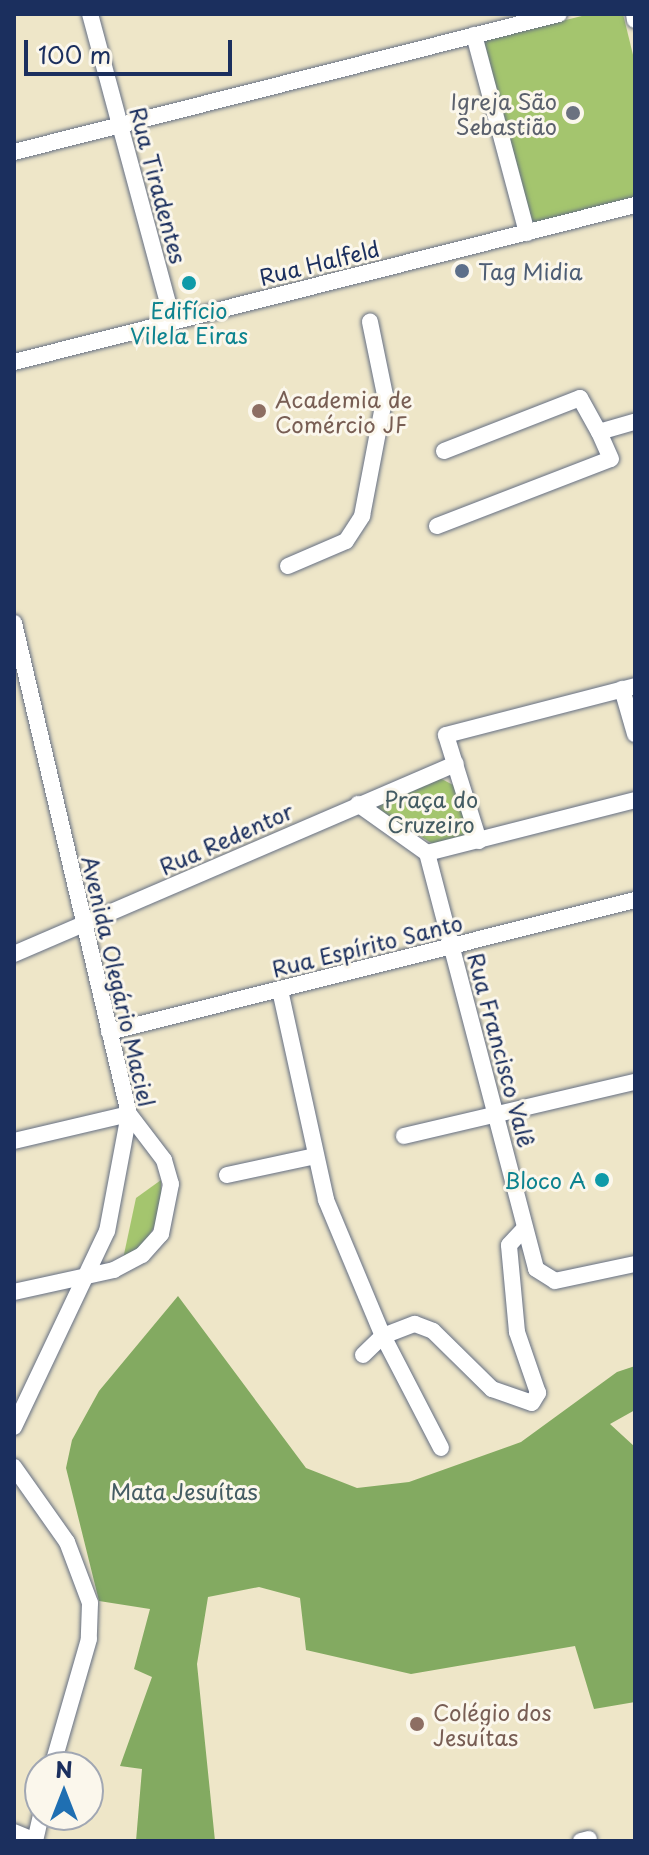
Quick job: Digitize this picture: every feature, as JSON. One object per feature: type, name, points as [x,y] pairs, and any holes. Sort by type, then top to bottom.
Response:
[{"type":"street","name":"Rua Tiradentes","points":[[90,14],[173,322]]},
{"type":"street","points":[[14,152],[559,14]]},
{"type":"street","points":[[634,14],[635,20]]},
{"type":"street","points":[[474,35],[527,233]]},
{"type":"street","name":"Rua Halfeld","points":[[14,362],[635,205]]},
{"type":"street","points":[[288,566],[346,541],[362,516],[385,395],[370,322]]},
{"type":"street","points":[[437,526],[611,459],[580,398],[444,451]]},
{"type":"street","points":[[599,432],[635,422]]},
{"type":"street","name":"Avenida Olegário Maciel","points":[[14,623],[129,1114],[119,1192],[14,1427]]},
{"type":"street","points":[[479,841],[446,735],[629,688],[635,734]]},
{"type":"street","name":"Rua Redentor","points":[[14,954],[456,764]]},
{"type":"street","points":[[358,804],[427,853],[635,800]]},
{"type":"street","name":"Rua Francisco Valê","points":[[427,853],[536,1269],[555,1281],[635,1264]]},
{"type":"street","name":"Rua Espírito Santo","points":[[109,1032],[635,900]]},
{"type":"street","points":[[280,990],[316,1156],[339,1238],[383,1336],[441,1448]]},
{"type":"street","points":[[404,1136],[635,1082]]},
{"type":"street","points":[[14,1141],[129,1114],[164,1160],[170,1210],[142,1255],[84,1276],[14,1292]]},
{"type":"street","points":[[227,1175],[316,1156]]},
{"type":"street","points":[[363,1355],[383,1336],[415,1324],[433,1331],[492,1389],[532,1403],[538,1393],[517,1332],[509,1245],[525,1228]]},
{"type":"street","points":[[14,1467],[67,1542],[90,1603],[89,1639],[57,1751]]},
{"type":"street","points":[[14,1832],[35,1841]]},
{"type":"green space","points":[[590,14],[623,14],[635,63],[635,202],[529,229],[481,41]]},
{"type":"green space","name":"Praça do Cruzeiro","points":[[436,776],[455,786],[470,834],[433,844],[368,804]]},
{"type":"green space","points":[[161,1180],[161,1215],[143,1246],[123,1259],[136,1198]]},
{"type":"green space","name":"Mata Jesuítas","points":[[178,1296],[306,1468],[357,1488],[409,1482],[521,1442],[617,1372],[635,1366],[635,1410],[610,1424],[635,1447],[635,1702],[594,1709],[575,1646],[411,1674],[306,1650],[300,1598],[259,1587],[208,1597],[197,1664],[215,1841],[136,1841],[142,1769],[120,1766],[152,1677],[134,1669],[150,1609],[99,1601],[66,1468],[72,1440],[99,1391]]},
{"type":"place","name":"Igreja São Sebastião","points":[[573,113]]},
{"type":"place","name":"Tag Midia","points":[[462,271]]},
{"type":"place","name":"Edifício Vilela Eiras","points":[[189,283]]},
{"type":"place","name":"Academia de Comércio JF","points":[[259,411]]},
{"type":"place","name":"Bloco A","points":[[602,1180]]},
{"type":"place","name":"Colégio dos Jesuítas","points":[[417,1724]]}]
